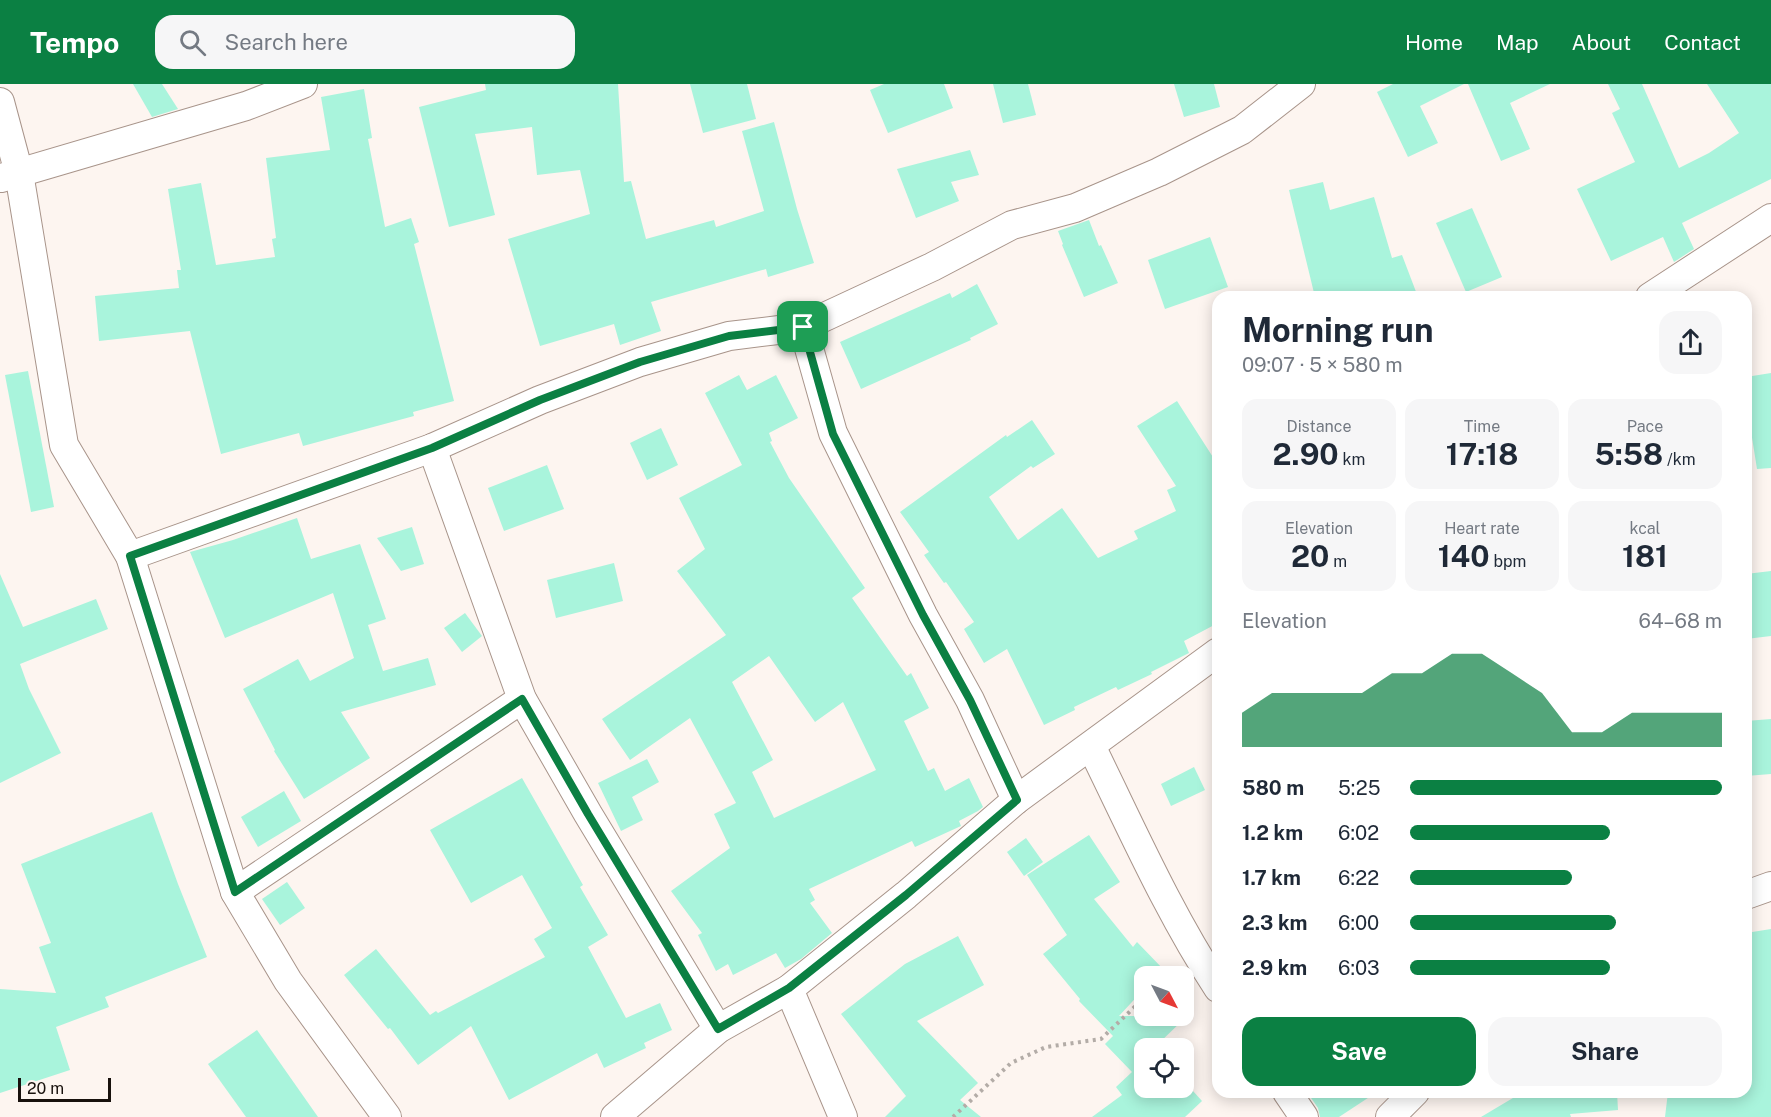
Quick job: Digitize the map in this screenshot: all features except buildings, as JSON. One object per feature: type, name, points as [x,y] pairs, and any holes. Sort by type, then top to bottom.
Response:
[{"type":"street","points":[[9,176],[246,106],[303,84]]},
{"type":"street","points":[[130,556],[432,448],[540,400],[640,362],[729,336],[803,327],[932,267],[1012,225],[1075,208],[1159,172],[1242,130],[1301,84]]},
{"type":"street","points":[[0,102],[9,176],[64,445],[130,556],[235,892],[288,981],[387,1117]]},
{"type":"street","points":[[1659,291],[1771,218]]},
{"type":"street","points":[[803,327],[833,434],[923,615],[970,700],[1017,800]]},
{"type":"street","points":[[432,448],[522,699],[588,814],[718,1029]]},
{"type":"street","points":[[615,1117],[718,1029],[789,988],[906,895],[1017,800],[1212,656]]},
{"type":"street","points":[[235,892],[522,699]]},
{"type":"street","points":[[1091,746],[1174,913],[1212,979]]},
{"type":"street","points":[[1752,893],[1771,886]]},
{"type":"street","points":[[789,988],[843,1117]]},
{"type":"street","points":[[1291,1098],[1304,1117]]},
{"type":"street","points":[[1390,1117],[1409,1098]]},
{"type":"path","points":[[953,1117],[1011,1063],[1046,1047],[1101,1039],[1134,1008]]},
{"type":"route","points":[[803,327],[833,434],[923,615],[970,700],[1017,800],[906,895],[789,988],[718,1029],[588,814],[522,699],[235,892],[130,556],[432,448],[540,400],[640,362],[729,336],[803,327]]}]
